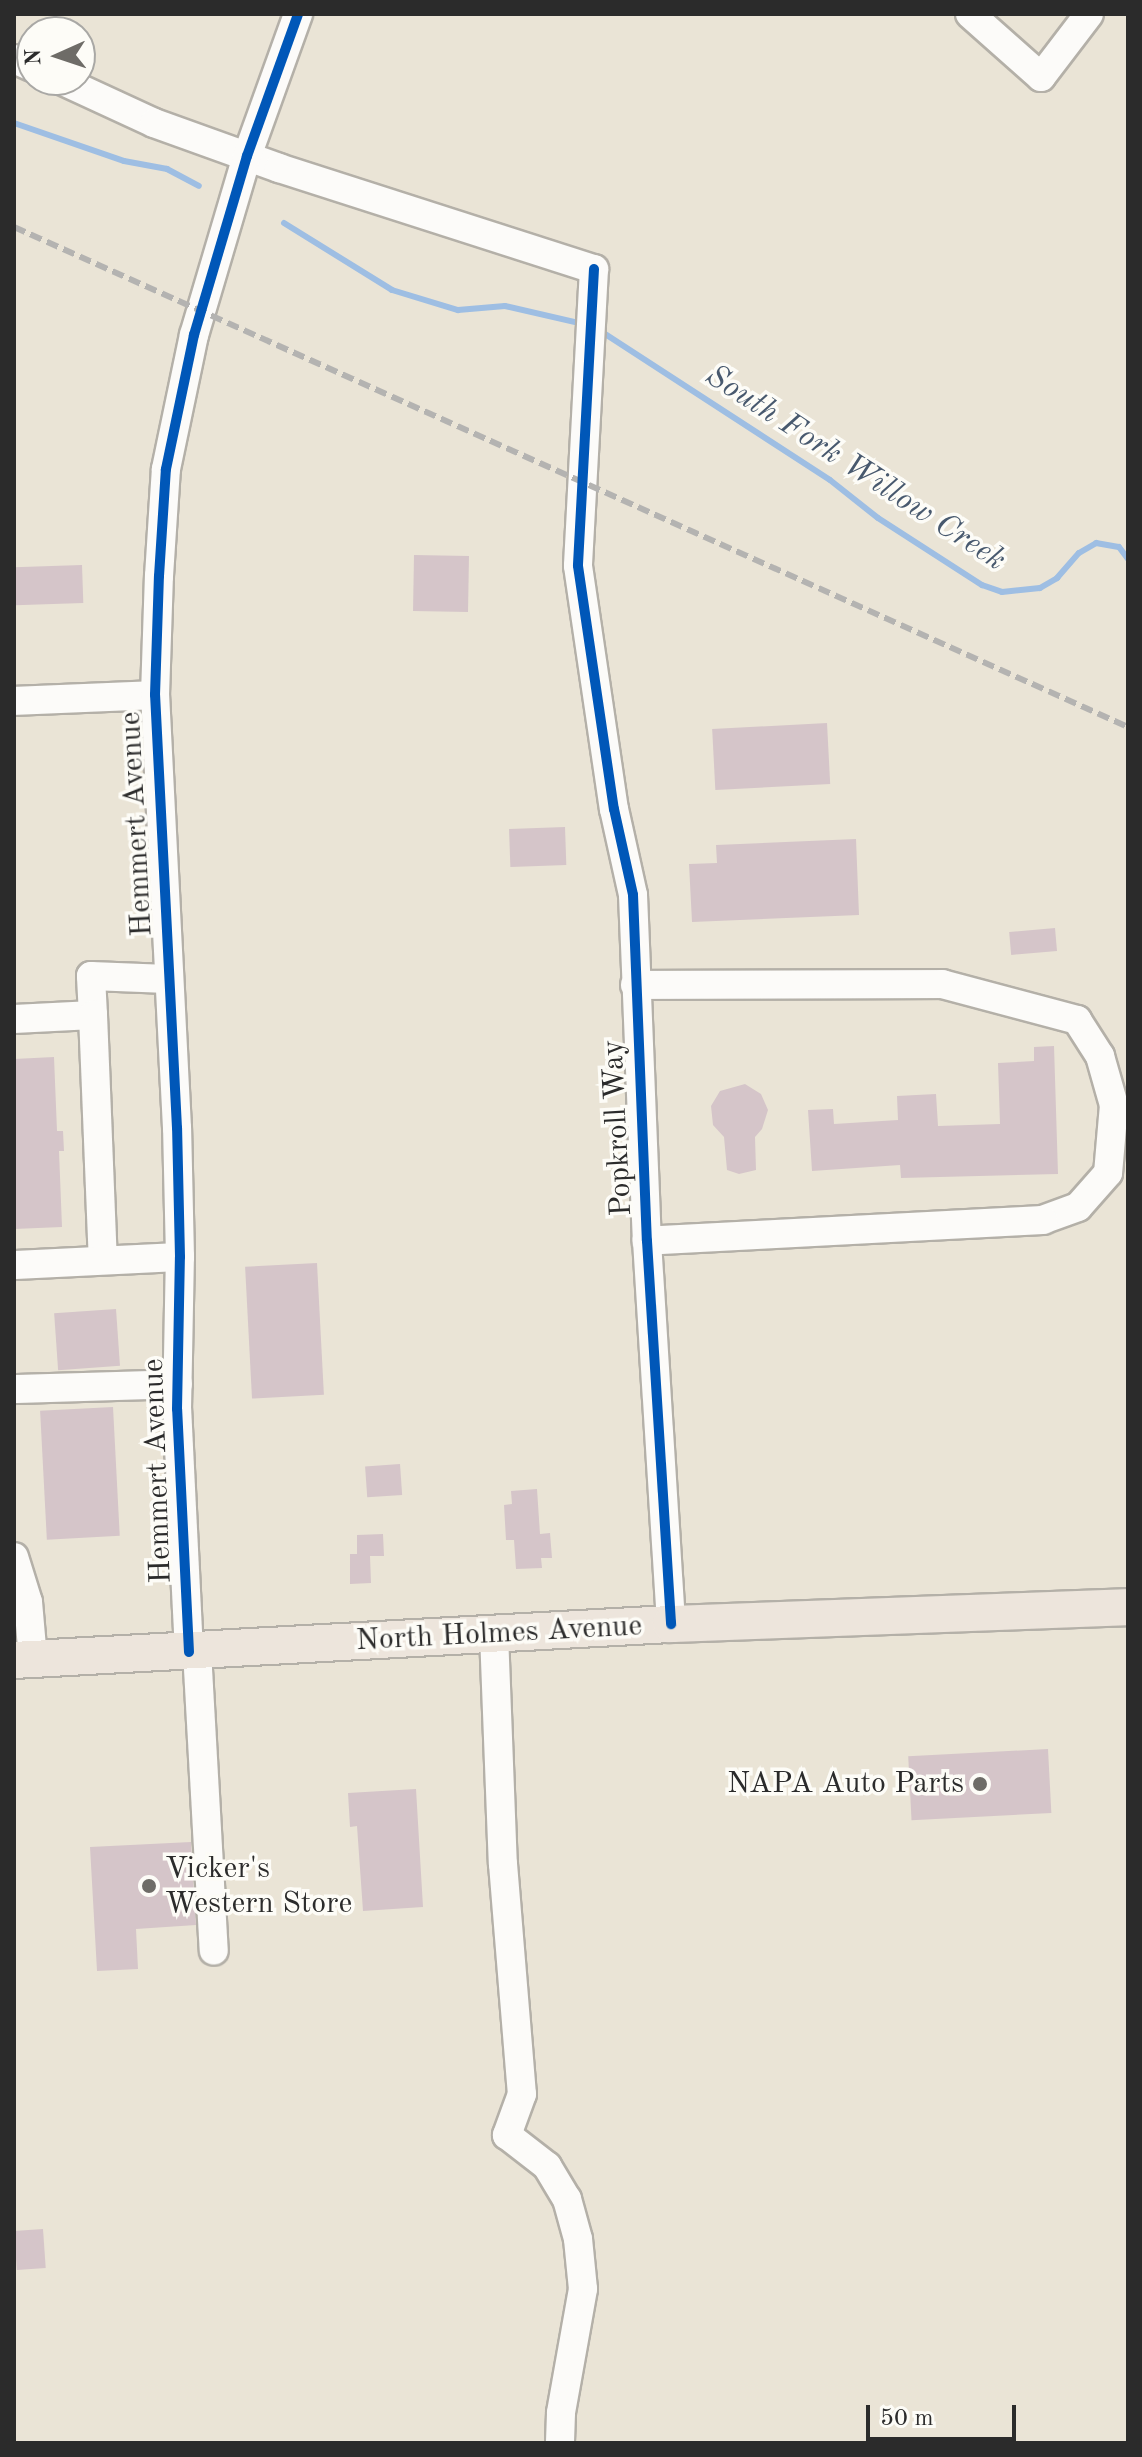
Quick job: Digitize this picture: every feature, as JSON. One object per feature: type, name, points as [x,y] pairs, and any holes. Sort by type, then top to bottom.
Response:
[{"type":"main road","name":"North Holmes Avenue","points":[[23,1659],[671,1624],[1128,1607]]},
{"type":"street","name":"Hemmert Avenue","points":[[214,1951],[178,1384],[180,1257],[155,695],[166,469],[194,335],[247,156],[298,14]]},
{"type":"street","points":[[970,14],[1041,77],[1089,14]]},
{"type":"street","points":[[96,96],[154,123],[247,156]]},
{"type":"street","name":"Popkroll Way","points":[[247,156],[594,269],[578,566],[614,809],[633,895],[647,1241],[671,1624]]},
{"type":"street","points":[[14,701],[155,695]]},
{"type":"street","points":[[103,1260],[91,976],[168,979]]},
{"type":"street","points":[[635,985],[942,984],[1077,1020],[1100,1056],[1114,1105],[1108,1173],[1078,1207],[1043,1220],[647,1241]]},
{"type":"street","points":[[14,1019],[93,1015]]},
{"type":"street","points":[[14,1265],[180,1257]]},
{"type":"street","points":[[14,1389],[178,1384]]},
{"type":"street","points":[[14,1557],[28,1602],[23,1659]]},
{"type":"street","points":[[494,1634],[503,1864],[522,2094],[507,2135],[547,2166],[567,2199],[578,2239],[583,2289],[561,2413],[560,2443]]},
{"type":"building","points":[[414,555],[469,556],[468,612],[413,611]]},
{"type":"building","points":[[82,565],[83,603],[15,605],[14,567]]},
{"type":"building","points":[[827,723],[830,784],[715,790],[712,729]]},
{"type":"building","points":[[565,827],[566,865],[510,867],[509,829]]},
{"type":"building","points":[[856,839],[859,915],[692,922],[689,864],[717,863],[716,845]]},
{"type":"building","points":[[1055,928],[1057,951],[1011,955],[1009,932]]},
{"type":"building","points":[[1054,1046],[1058,1174],[901,1178],[900,1165],[812,1171],[808,1110],[833,1109],[834,1124],[898,1120],[897,1096],[936,1094],[938,1126],[1000,1124],[998,1063],[1034,1061],[1034,1047]]},
{"type":"building","points":[[54,1057],[57,1131],[63,1131],[64,1151],[59,1151],[62,1227],[14,1229],[14,1059]]},
{"type":"building","points":[[745,1084],[761,1094],[768,1110],[762,1129],[755,1137],[756,1170],[739,1174],[727,1170],[724,1137],[713,1125],[711,1106],[720,1091]]},
{"type":"building","points":[[317,1263],[324,1395],[252,1399],[245,1267]]},
{"type":"building","points":[[116,1309],[120,1366],[58,1370],[54,1313]]},
{"type":"building","points":[[113,1407],[120,1536],[47,1540],[40,1411]]},
{"type":"building","points":[[400,1464],[402,1495],[367,1497],[365,1466]]},
{"type":"building","points":[[537,1489],[540,1534],[550,1533],[552,1558],[541,1558],[542,1568],[516,1569],[514,1540],[506,1540],[504,1505],[512,1504],[511,1491]]},
{"type":"building","points":[[383,1534],[384,1556],[370,1556],[371,1583],[350,1584],[350,1554],[357,1554],[357,1535]]},
{"type":"building","name":"NAPA Auto Parts","points":[[1048,1749],[1051,1813],[912,1820],[908,1756]]},
{"type":"building","points":[[416,1789],[423,1907],[363,1911],[357,1826],[350,1827],[348,1793]]},
{"type":"building","name":"Vicker's Western Store","points":[[191,1842],[196,1925],[136,1929],[138,1969],[97,1971],[90,1847]]},
{"type":"building","points":[[43,2229],[46,2268],[17,2270],[14,2231]]},
{"type":"waterway","name":"South Fork Willow Creek","points":[[14,123],[124,161],[167,169],[199,186]]},
{"type":"waterway","name":"South Fork Willow Creek","points":[[284,223],[392,290],[458,310],[505,306],[575,322]]},
{"type":"waterway","name":"South Fork Willow Creek","points":[[599,330],[830,480],[878,518],[982,585],[1002,592],[1040,588],[1057,578],[1079,553],[1096,543],[1119,547],[1128,559]]},
{"type":"railway","points":[[14,227],[1128,727]]},
{"type":"cycle path","points":[[189,1652],[177,1409],[180,1257],[177,1128],[155,695],[166,469],[194,335],[247,156],[298,14]]},
{"type":"cycle path","points":[[594,269],[578,566],[614,809],[633,895],[647,1241],[671,1624]]},
{"type":"place","name":"NAPA Auto Parts","points":[[980,1784]]},
{"type":"place","name":"Vicker's Western Store","points":[[149,1886]]}]
